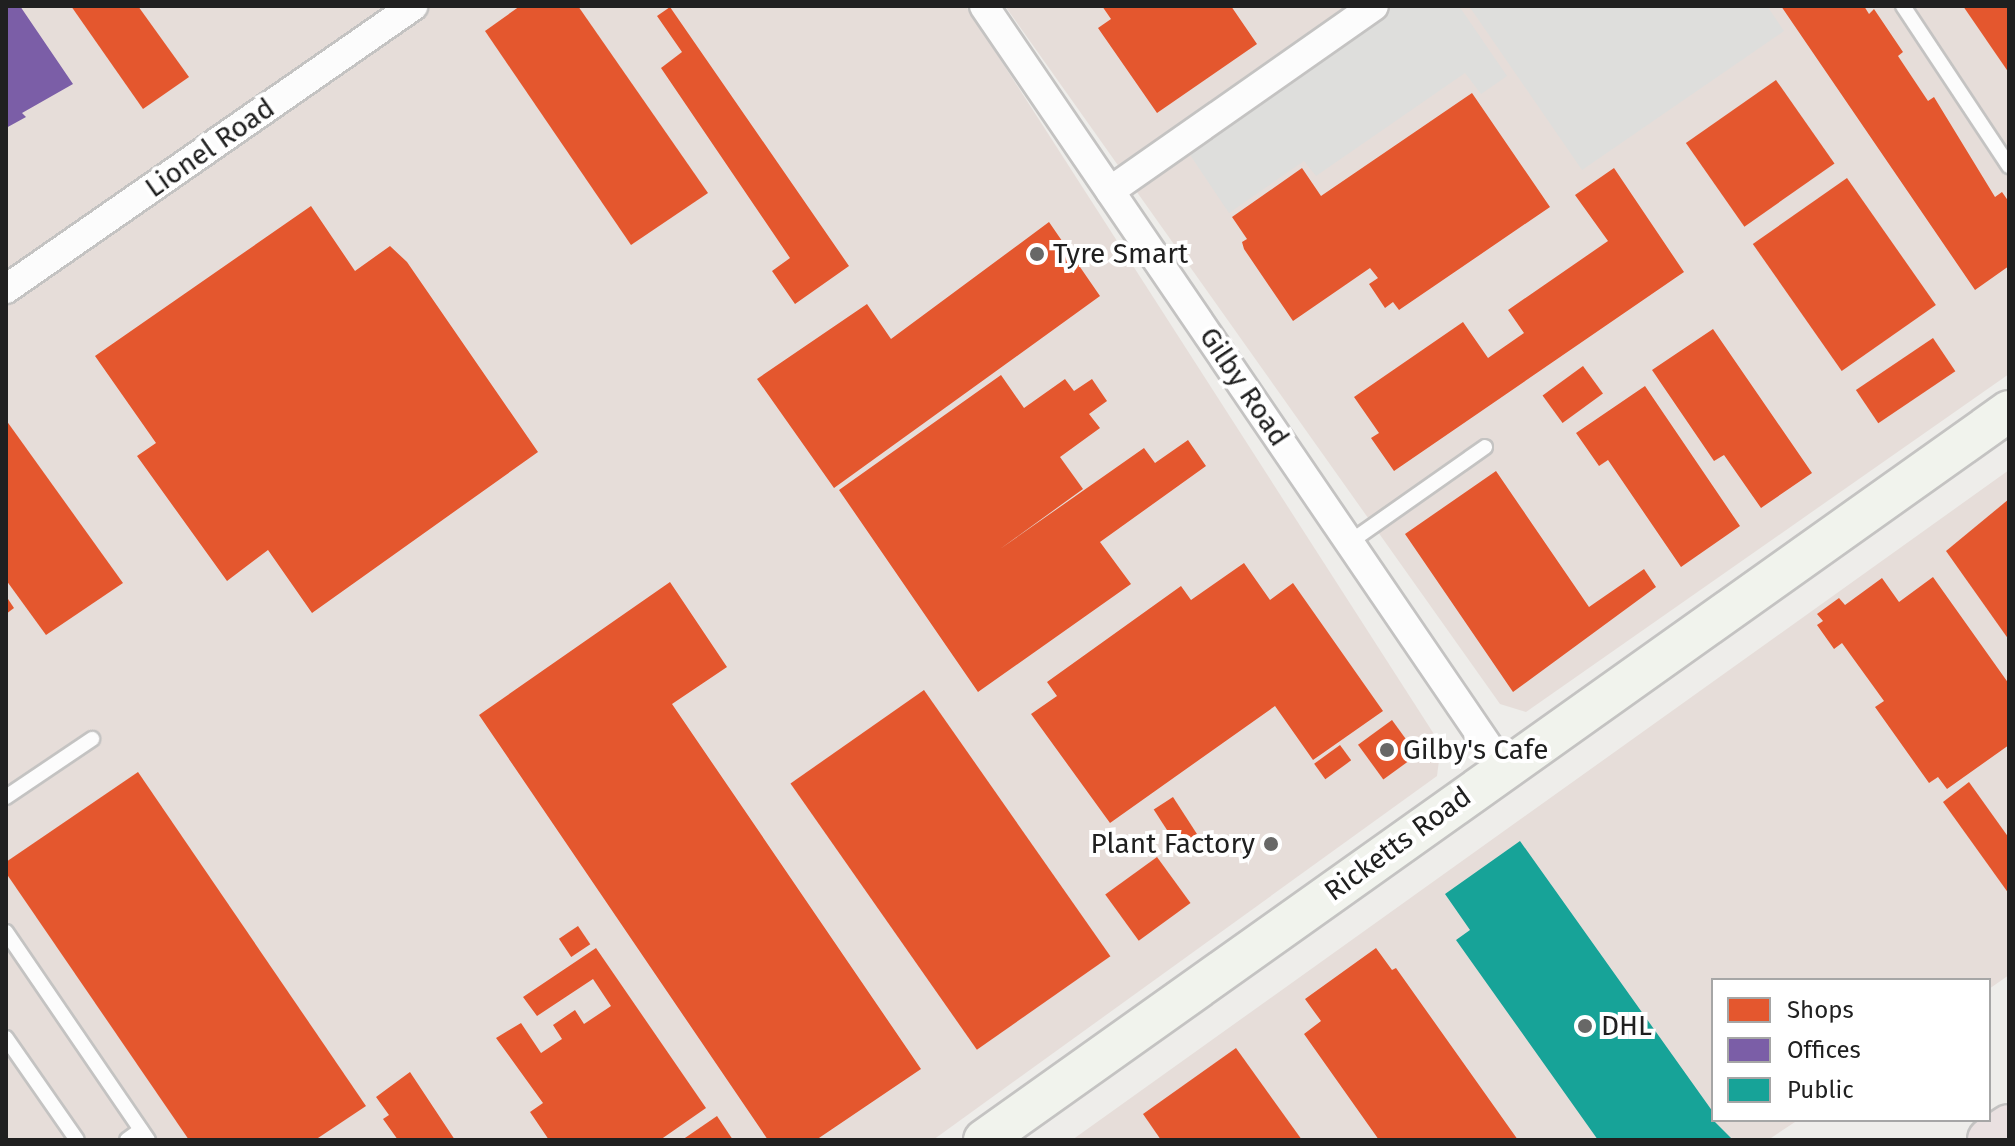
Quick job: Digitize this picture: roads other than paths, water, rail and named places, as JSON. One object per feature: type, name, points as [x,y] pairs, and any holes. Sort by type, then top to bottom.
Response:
[{"type":"highway","points":[[1990,1140],[2009,1127]]},
{"type":"street","name":"Lionel Road","points":[[6,289],[413,6]]},
{"type":"street","name":"Gilby Road","points":[[984,6],[1503,768]]},
{"type":"street","points":[[1110,191],[1374,6]]},
{"type":"street","name":"Ricketts Road","points":[[984,1140],[2009,411]]},
{"type":"lane","points":[[1903,6],[2009,166]]},
{"type":"lane","points":[[1350,542],[1485,447]]},
{"type":"lane","points":[[6,797],[92,739]]},
{"type":"lane","points":[[6,932],[145,1135],[127,1140]]},
{"type":"lane","points":[[6,1038],[77,1140]]},
{"type":"place","name":"Tyre Smart","points":[[1037,254]]},
{"type":"place","name":"Gilby's Cafe","points":[[1387,750]]},
{"type":"place","name":"Plant Factory","points":[[1271,844]]},
{"type":"place","name":"DHL","points":[[1585,1026]]}]
